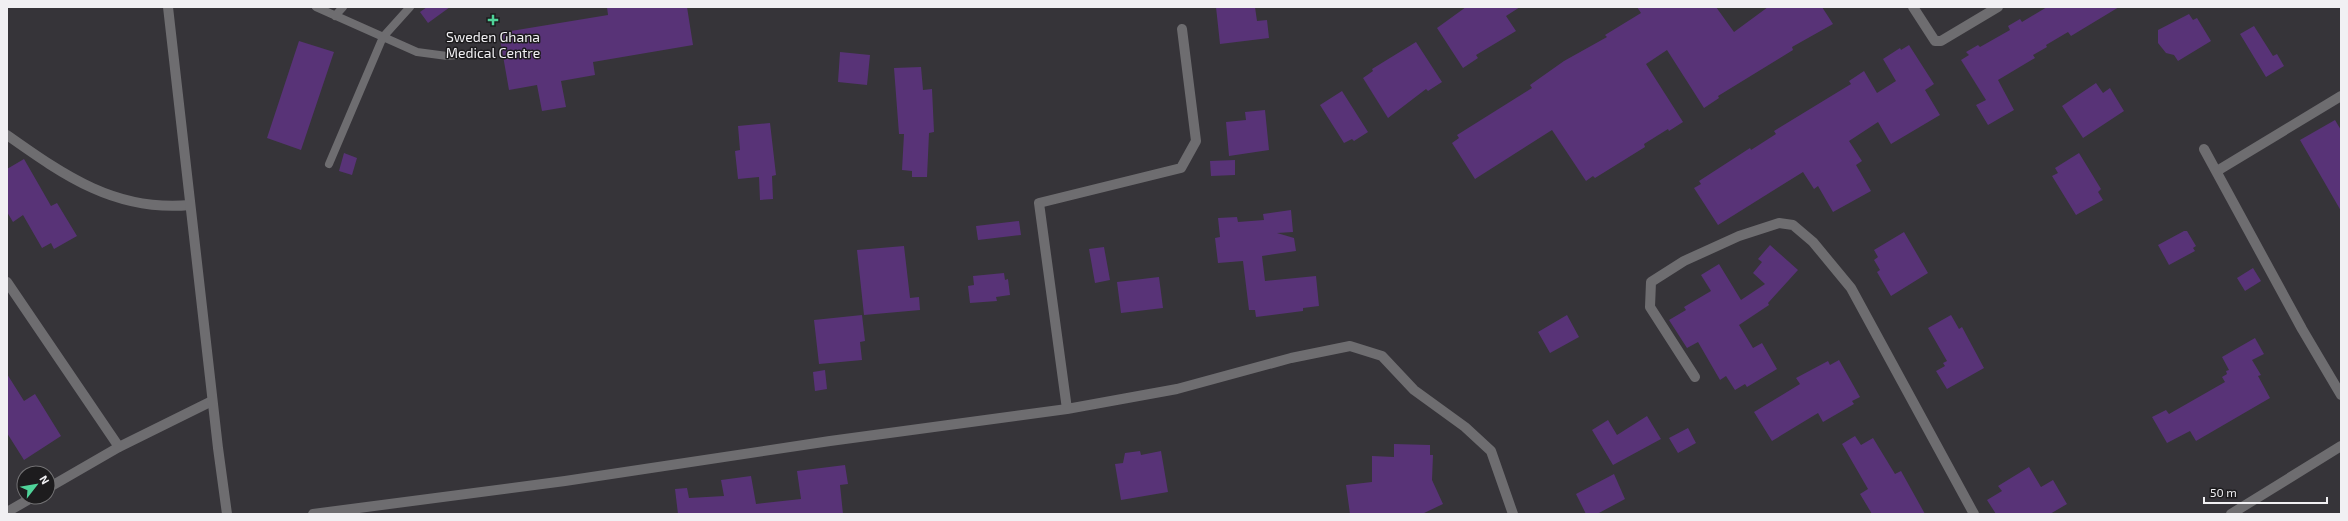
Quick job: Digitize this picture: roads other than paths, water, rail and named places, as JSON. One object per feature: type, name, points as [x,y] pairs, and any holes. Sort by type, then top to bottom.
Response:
[{"type":"street","points":[[168,7],[212,401],[227,514]]},
{"type":"street","points":[[1913,7],[1935,40],[1941,41],[1998,7]]},
{"type":"street","points":[[1067,410],[1039,203],[1181,168],[1196,141],[1182,29]]},
{"type":"street","points":[[2217,171],[2341,96]]},
{"type":"street","points":[[7,135],[44,162],[88,187],[137,204],[167,208],[190,205]]},
{"type":"street","points":[[2204,148],[2295,316],[2341,395]]},
{"type":"street","points":[[1695,377],[1650,307],[1651,282],[1684,261],[1739,236],[1779,223],[1793,225],[1813,242],[1851,288],[1974,514]]},
{"type":"street","points":[[7,282],[119,447]]},
{"type":"street","points":[[315,514],[565,481],[830,440],[1067,410],[1177,389],[1291,358],[1350,346],[1382,356],[1414,390],[1465,427],[1491,451],[1513,514]]},
{"type":"street","points":[[56,483],[119,447],[212,401]]},
{"type":"street","points":[[2231,514],[2341,446]]},
{"type":"street","points":[[7,512],[19,505]]},
{"type":"lane","points":[[316,7],[417,52],[432,55],[471,54]]},
{"type":"lane","points":[[335,16],[343,7]]},
{"type":"lane","points":[[329,164],[383,37],[410,7]]},
{"type":"place","name":"Sweden Ghana Medical Centre","points":[[493,20]]}]
